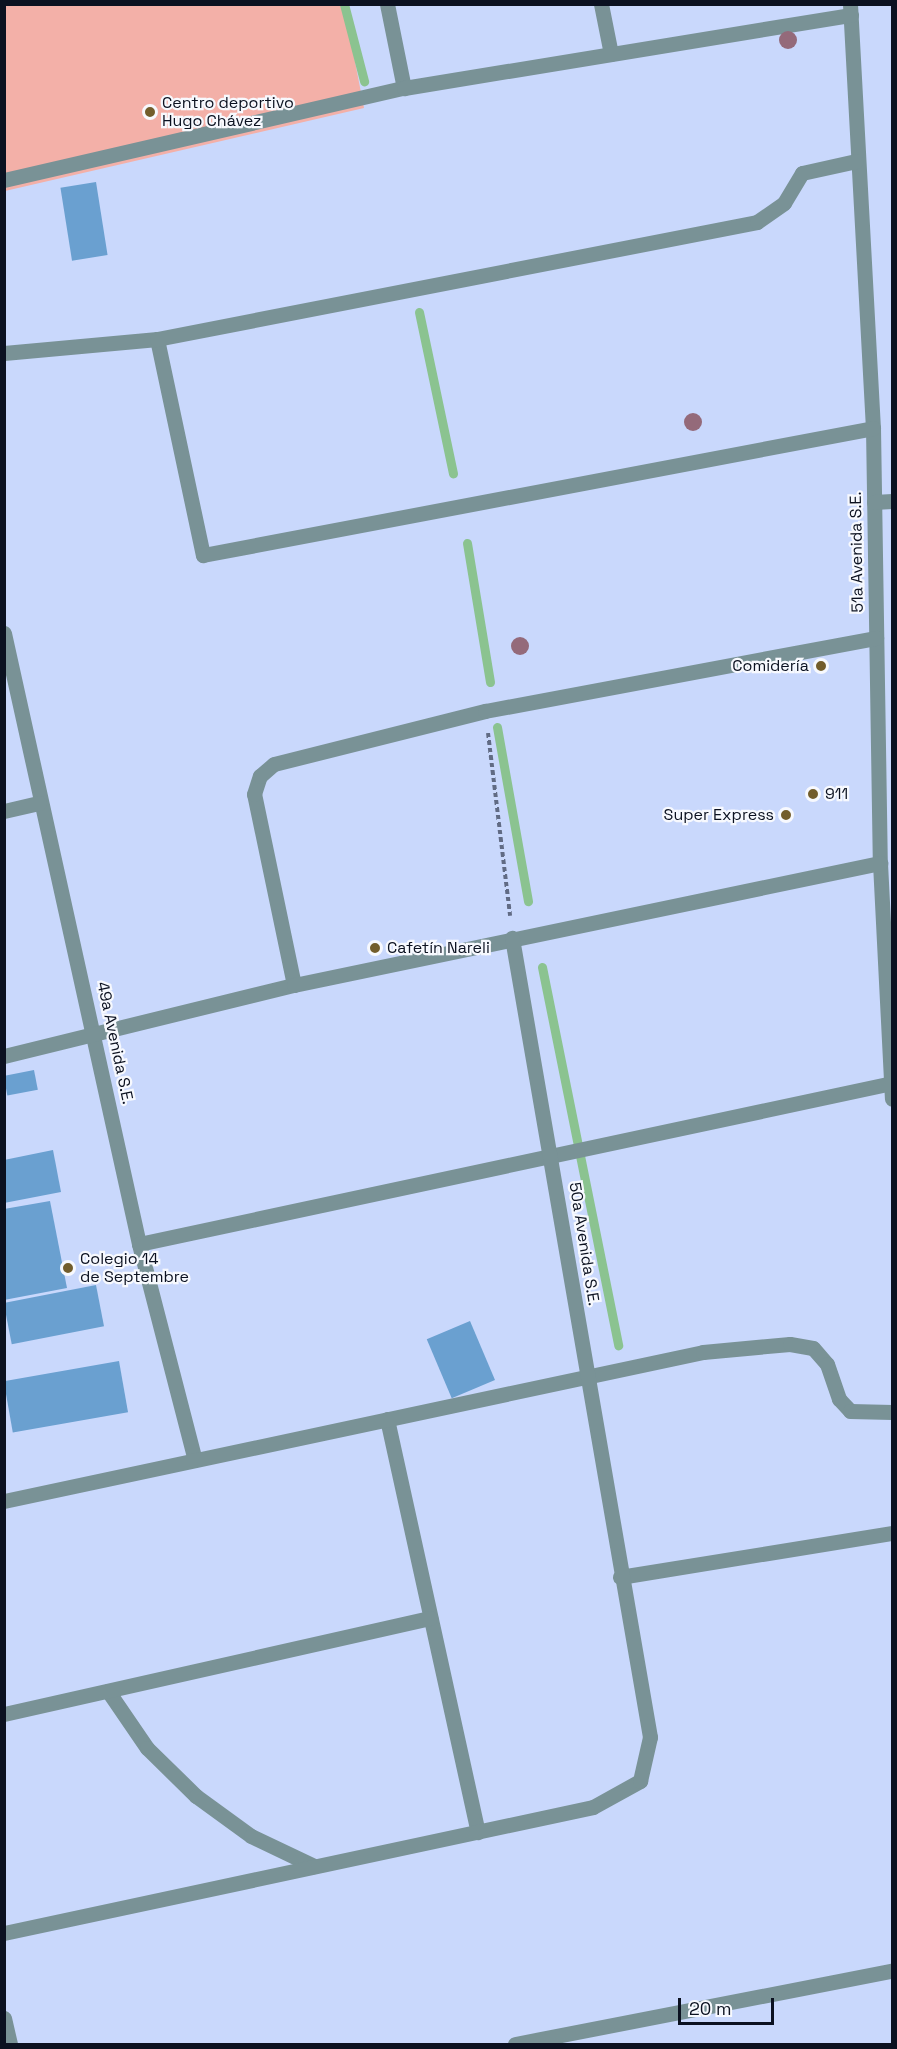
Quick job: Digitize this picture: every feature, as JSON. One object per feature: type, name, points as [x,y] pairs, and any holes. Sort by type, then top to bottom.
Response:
[{"type":"street","points":[[387,4],[404,88]]},
{"type":"street","points":[[601,4],[611,54]]},
{"type":"street","points":[[4,180],[404,88],[611,54],[850,10]]},
{"type":"street","name":"51a Avenida S.E.","points":[[850,10],[856,161],[873,428],[880,863],[892,1099]]},
{"type":"street","points":[[4,353],[157,339],[756,222],[784,203],[802,173],[856,161]]},
{"type":"street","points":[[157,339],[203,555],[873,428]]},
{"type":"street","points":[[874,502],[892,501]]},
{"type":"street","name":"49a Avenida S.E.","points":[[4,633],[39,802],[97,1036],[139,1244],[195,1460]]},
{"type":"street","points":[[294,985],[254,794],[260,776],[274,764],[485,711],[876,638]]},
{"type":"street","points":[[4,811],[39,802]]},
{"type":"street","points":[[4,1056],[97,1036],[294,985],[880,863]]},
{"type":"street","name":"50a Avenida S.E.","points":[[478,1832],[593,1807],[639,1781],[650,1737],[586,1377],[557,1155],[512,938]]},
{"type":"street","points":[[139,1244],[892,1083]]},
{"type":"street","points":[[4,1501],[703,1352],[790,1344],[813,1348],[827,1364],[838,1399],[850,1411],[892,1412]]},
{"type":"street","points":[[4,1933],[478,1832],[387,1419]]},
{"type":"street","points":[[620,1577],[892,1533]]},
{"type":"street","points":[[4,1714],[430,1618]]},
{"type":"street","points":[[108,1691],[147,1748],[196,1796],[252,1836],[314,1866]]},
{"type":"street","points":[[515,2044],[892,1971]]},
{"type":"street","points":[[4,2018],[10,2044]]},
{"type":"path","points":[[485,711],[512,938]]},
{"type":"shaded area","points":[[5,5],[344,5],[364,108],[5,191]]},
{"type":"building","points":[[96,182],[108,255],[72,261],[60,188]]},
{"type":"building","points":[[34,1070],[38,1090],[7,1096],[4,1076]]},
{"type":"building","points":[[53,1150],[61,1192],[4,1203],[4,1160]]},
{"type":"building","points":[[50,1201],[67,1288],[4,1300],[4,1209]]},
{"type":"building","points":[[96,1285],[104,1326],[12,1344],[4,1303]]},
{"type":"building","points":[[470,1321],[495,1380],[452,1398],[427,1339]]},
{"type":"building","points":[[119,1361],[128,1412],[13,1433],[4,1381]]},
{"type":"waterway","points":[[344,4],[364,81]]},
{"type":"waterway","points":[[419,312],[453,473]]},
{"type":"waterway","points":[[467,543],[490,682]]},
{"type":"waterway","points":[[497,727],[528,901]]},
{"type":"waterway","points":[[542,967],[618,1345]]},
{"type":"place","name":"Centro deportivo Hugo Chávez","points":[[150,112]]},
{"type":"place","name":"Comidería","points":[[821,666]]},
{"type":"place","name":"911","points":[[813,794]]},
{"type":"place","name":"Super Express","points":[[786,815]]},
{"type":"place","name":"Cafetín Nareli","points":[[375,948]]},
{"type":"place","name":"Colegio 14 de Septembre","points":[[68,1268]]}]
